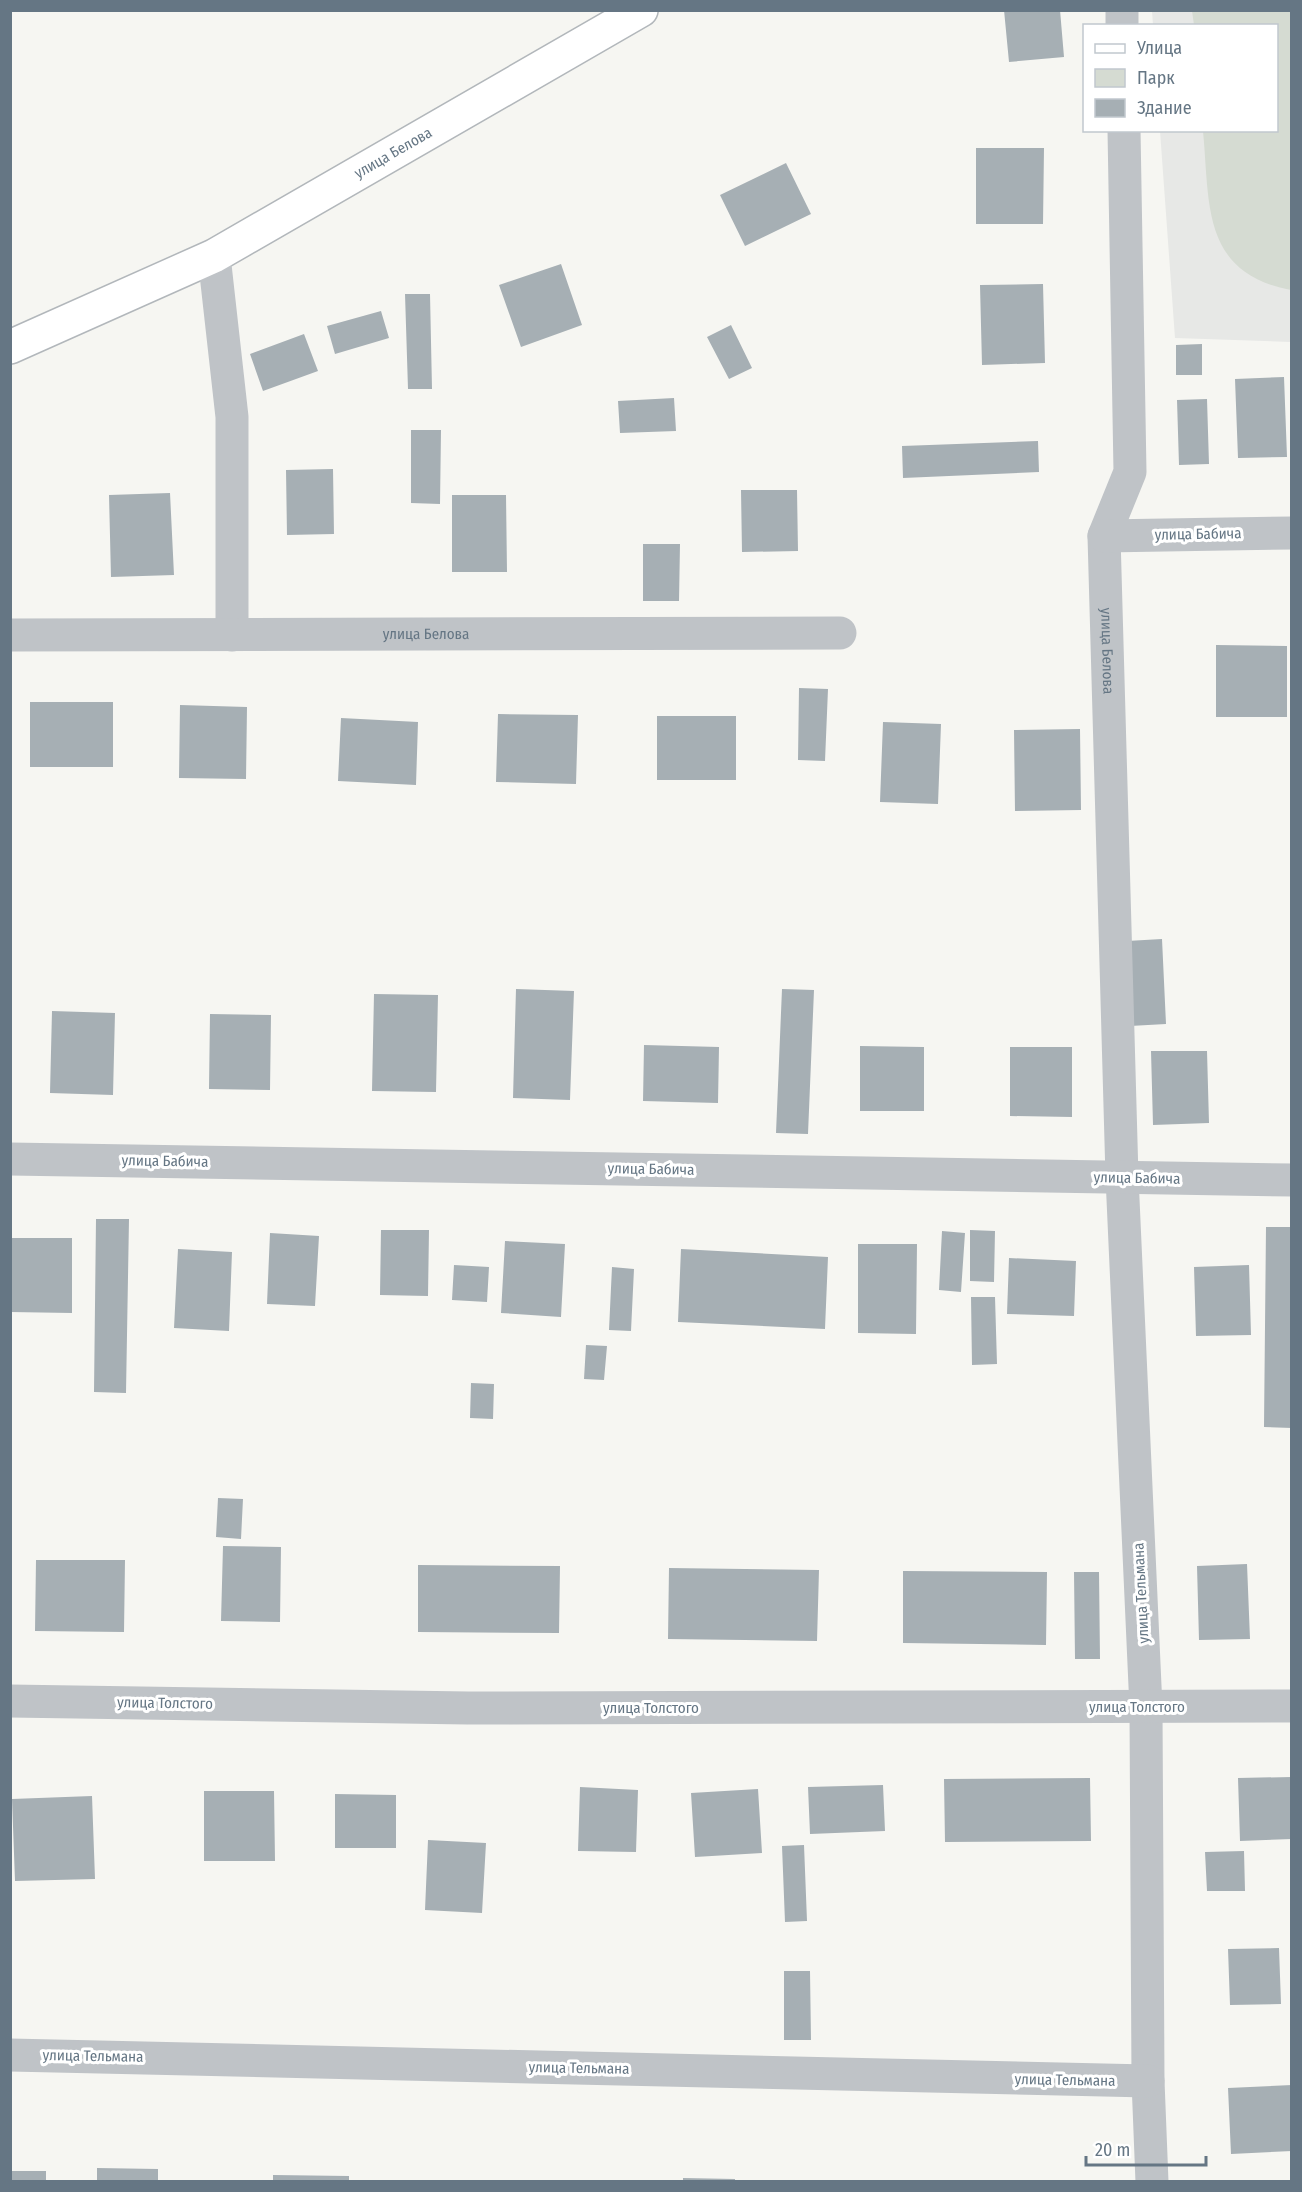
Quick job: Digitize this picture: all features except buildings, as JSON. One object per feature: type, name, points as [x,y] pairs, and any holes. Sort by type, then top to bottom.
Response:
[{"type":"main road","name":"улица Белова","points":[[10,346],[214,256],[641,10]]},
{"type":"street","name":"улица Белова","points":[[1122,1177],[1104,536],[1130,472],[1124,132]]},
{"type":"street","points":[[214,256],[232,417],[232,634]]},
{"type":"street","name":"улица Бабича","points":[[1104,536],[1292,533]]},
{"type":"street","name":"улица Белова","points":[[10,635],[840,633]]},
{"type":"street","name":"улица Бабича","points":[[10,1158],[1292,1180]]},
{"type":"street","name":"улица Тельмана","points":[[1122,1177],[1146,1707],[1148,2082],[1152,2181]]},
{"type":"street","name":"улица Толстого","points":[[10,1701],[468,1708],[1292,1706]]},
{"type":"street","name":"улица Тельмана","points":[[10,2055],[1148,2082]]},
{"type":"shaded area","points":[[1152,11],[1291,11],[1291,342],[1175,338],[1160,132],[1278,132],[1278,24],[1153,24]]},
{"type":"green space","points":[[1192,11],[1291,11],[1291,290],[1262,281],[1240,268],[1225,251],[1216,232],[1210,209],[1203,132],[1278,132],[1278,24],[1194,24]]}]
